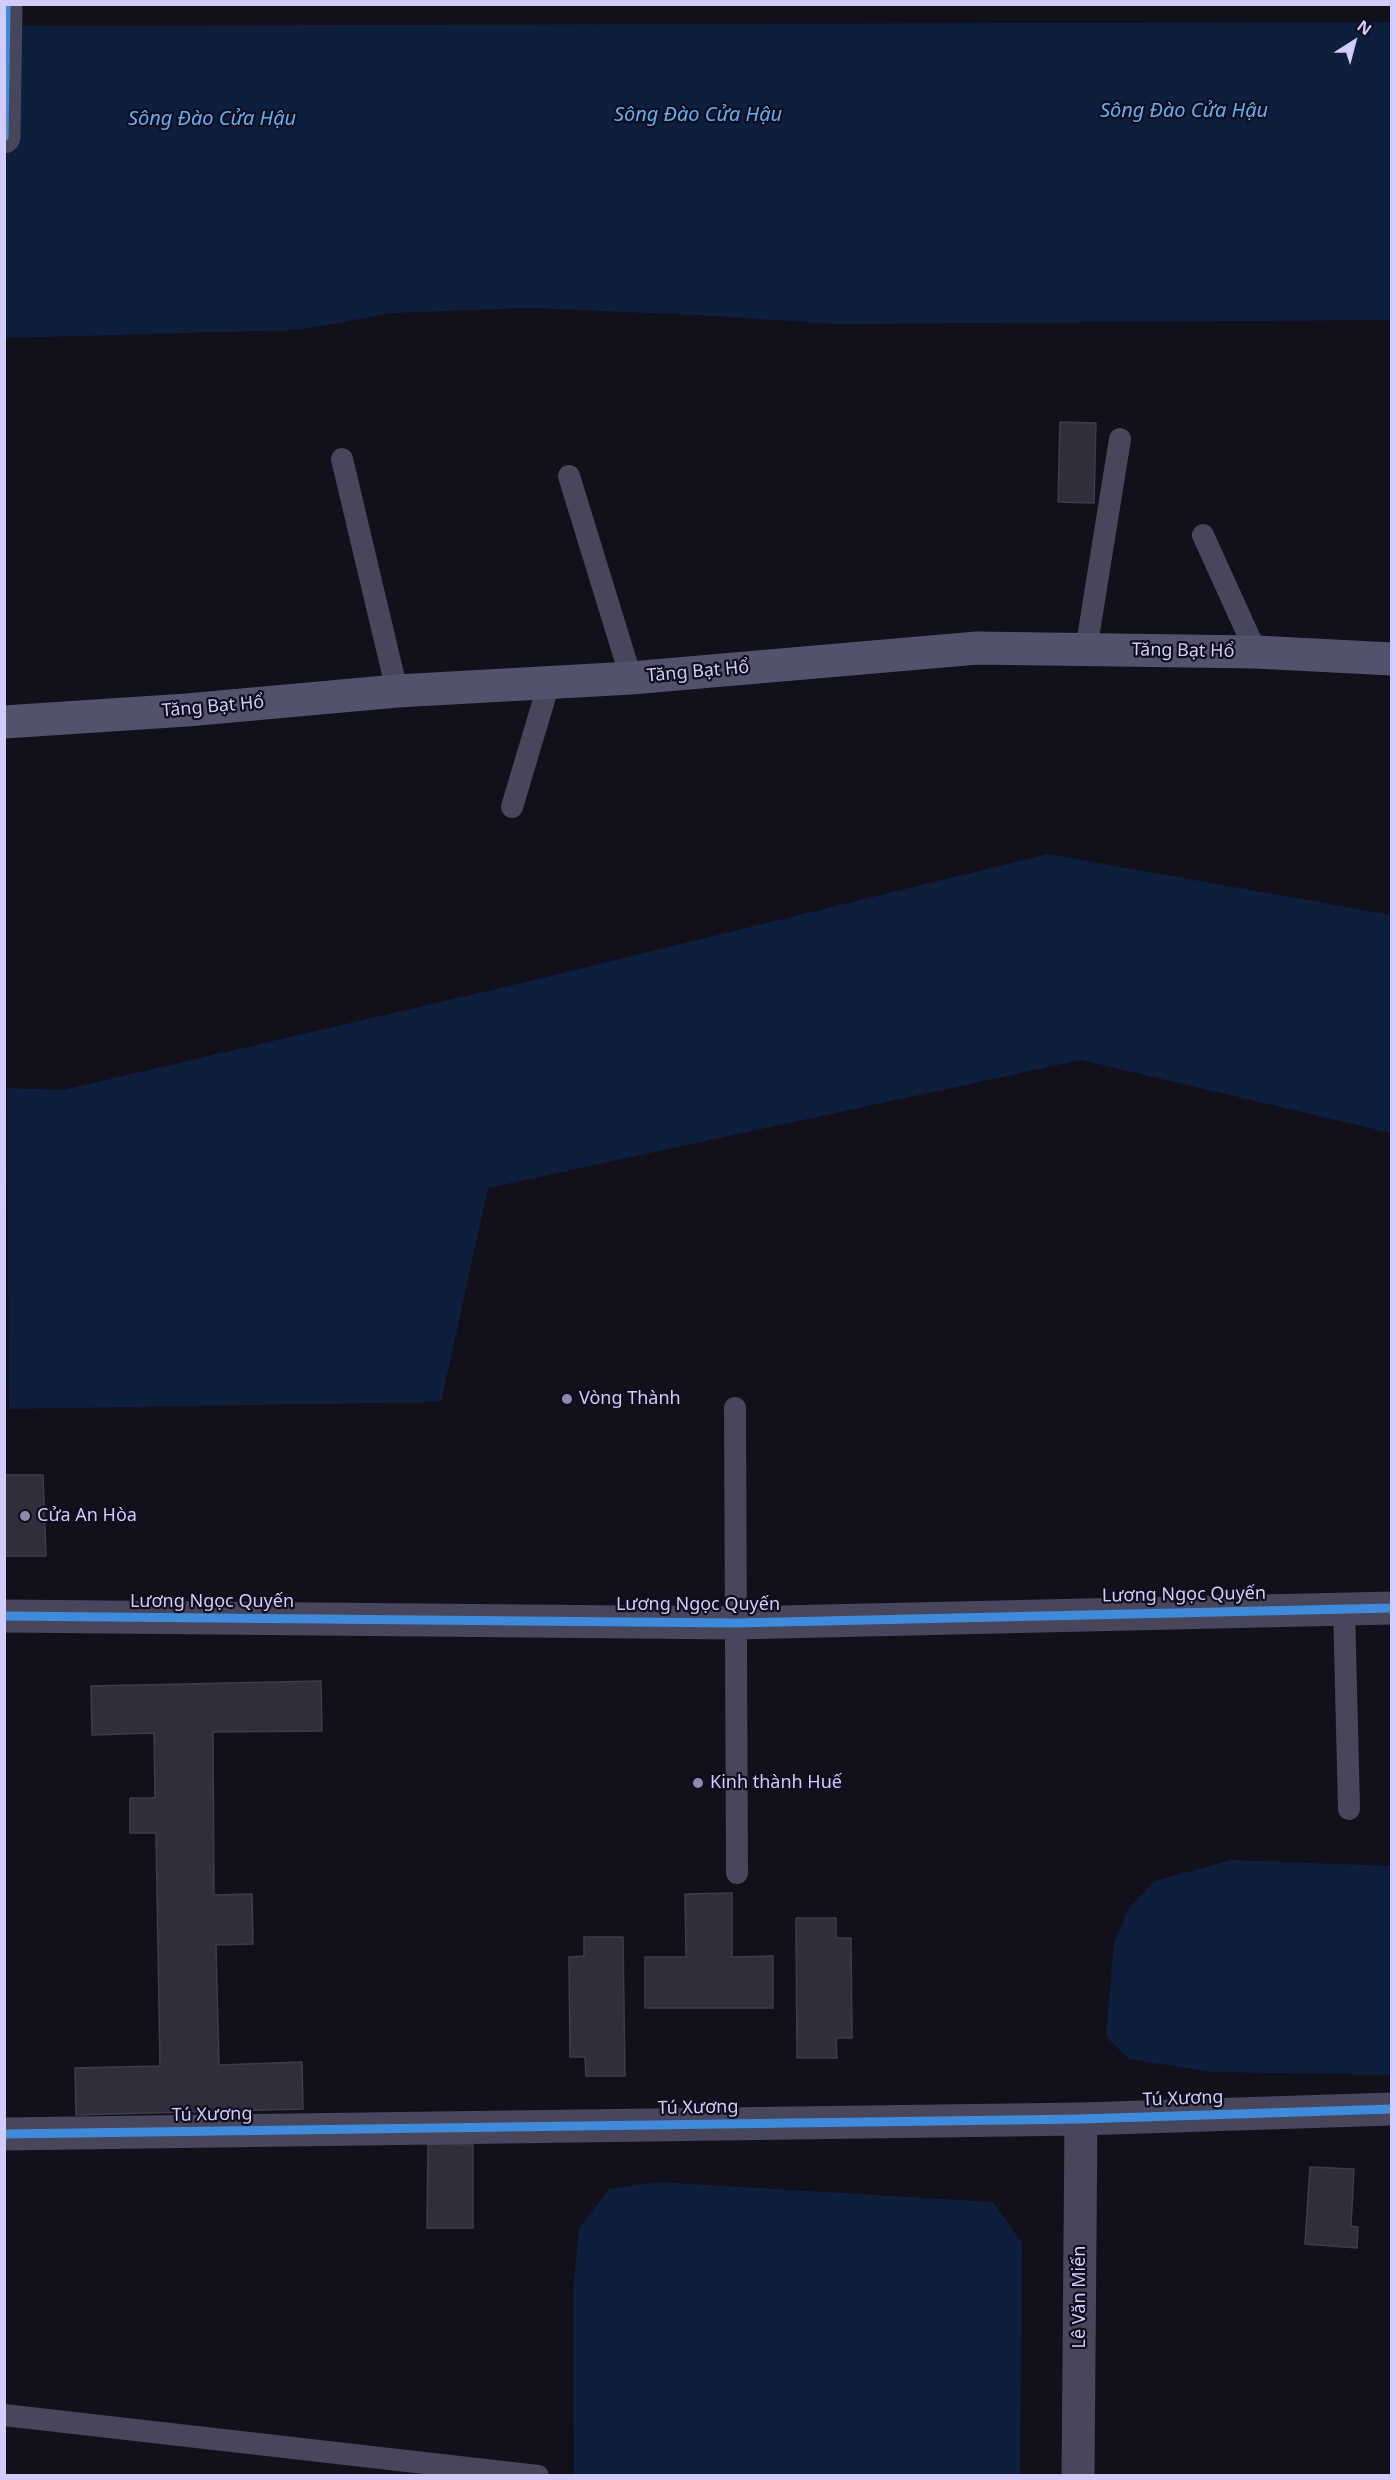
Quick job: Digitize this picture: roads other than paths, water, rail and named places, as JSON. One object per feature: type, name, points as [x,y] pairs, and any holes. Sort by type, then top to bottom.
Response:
[{"type":"main road","name":"Tăng Bạt Hổ","points":[[4,722],[187,710],[397,691],[631,678],[977,648],[1256,652],[1392,659]]},
{"type":"street","points":[[4,137],[6,4]]},
{"type":"street","name":"Lương Ngọc Quyến","points":[[4,1616],[736,1623],[1392,1608]]},
{"type":"street","name":"Tú Xương","points":[[4,2134],[1081,2119],[1392,2109]]},
{"type":"street","name":"Lê Văn Miến","points":[[1078,2475],[1081,2119]]},
{"type":"lane","points":[[1086,650],[1120,439]]},
{"type":"lane","points":[[342,459],[397,691]]},
{"type":"lane","points":[[569,476],[631,678]]},
{"type":"lane","points":[[1203,535],[1256,652]]},
{"type":"lane","points":[[512,807],[549,683]]},
{"type":"lane","points":[[735,1408],[737,1873]]},
{"type":"lane","points":[[1344,1608],[1349,1809]]},
{"type":"lane","points":[[4,2415],[538,2475]]},
{"type":"water","name":"Sông Đào Cửa Hậu","points":[[1391,22],[1391,320],[839,324],[529,308],[393,313],[297,330],[5,338],[4,26]]},
{"type":"water","points":[[1048,854],[1391,915],[1391,1133],[1081,1060],[488,1188],[441,1402],[5,1409],[5,1088],[63,1090],[526,982]]},
{"type":"water","points":[[1231,1860],[1391,1866],[1391,2075],[1212,2072],[1129,2059],[1106,2037],[1114,1943],[1129,1908],[1155,1881]]},
{"type":"water","points":[[657,2182],[993,2202],[1022,2243],[1020,2475],[574,2475],[573,2292],[579,2228],[609,2189]]},
{"type":"place","name":"Vòng Thành","points":[[567,1399]]},
{"type":"place","name":"Cửa An Hòa","points":[[25,1516]]},
{"type":"place","name":"Kinh thành Huế","points":[[698,1783]]}]
